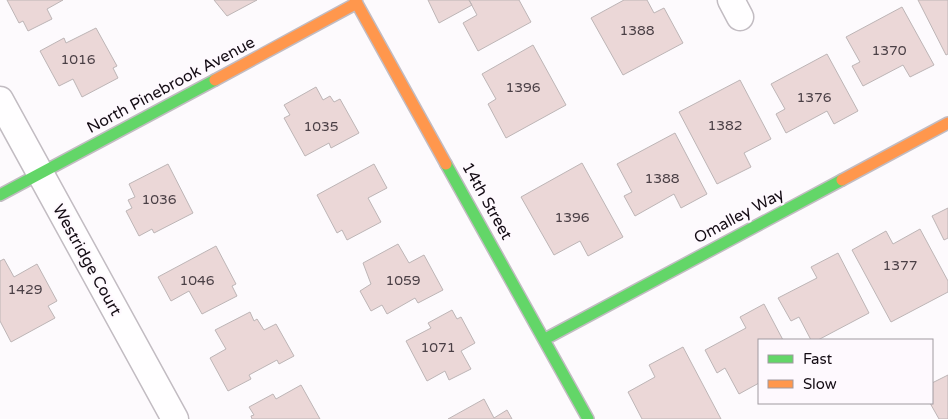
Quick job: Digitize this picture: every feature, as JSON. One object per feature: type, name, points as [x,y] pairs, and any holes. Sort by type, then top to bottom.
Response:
[{"type":"street","name":"North Pinebrook Avenue","points":[[0,195],[356,2]]},
{"type":"street","name":"14th Street","points":[[356,2],[588,419]]},
{"type":"street","name":"Westridge Court","points":[[0,100],[175,419]]},
{"type":"street","name":"Omalley Way","points":[[545,339],[948,123]]},
{"type":"building","points":[[7,0],[63,0],[47,9],[52,19],[28,31],[23,21],[19,23]]},
{"type":"building","points":[[214,0],[257,0],[227,16]]},
{"type":"building","points":[[428,0],[469,0],[472,5],[439,23]]},
{"type":"building","points":[[469,0],[519,0],[531,22],[478,51],[463,23],[477,15]]},
{"type":"building","points":[[624,0],[647,0],[654,13],[664,8],[683,43],[623,75],[591,18]]},
{"type":"building","points":[[918,0],[948,0],[948,54],[946,55]]},
{"type":"building","points":[[902,7],[934,65],[910,77],[903,65],[863,86],[852,66],[860,62],[846,37]]},
{"type":"building","points":[[96,28],[117,66],[113,68],[118,78],[82,97],[73,79],[59,86],[40,51],[64,38],[66,43]]},
{"type":"building","points":[[533,45],[566,105],[506,138],[488,104],[496,99],[482,74]]},
{"type":"building","points":[[827,54],[858,111],[834,124],[827,111],[786,133],[776,114],[785,109],[771,84]]},
{"type":"building","points":[[740,80],[771,139],[744,153],[751,167],[717,184],[679,112]]},
{"type":"building","points":[[316,87],[323,100],[330,96],[334,102],[340,99],[359,133],[331,148],[329,143],[305,156],[284,118],[290,115],[284,105]]},
{"type":"building","points":[[675,133],[707,194],[681,208],[674,194],[635,216],[624,196],[632,192],[617,164]]},
{"type":"building","points":[[582,163],[623,237],[588,256],[580,241],[554,255],[521,197]]},
{"type":"building","points":[[168,164],[193,213],[154,233],[152,229],[139,236],[126,211],[132,208],[128,200],[135,197],[129,184]]},
{"type":"building","points":[[374,164],[387,188],[368,198],[381,222],[347,240],[342,230],[337,233],[317,195]]},
{"type":"building","points":[[948,208],[948,238],[944,240],[932,216]]},
{"type":"building","points":[[920,229],[948,281],[948,292],[891,322],[852,250],[886,231],[893,244]]},
{"type":"building","points":[[398,244],[409,263],[424,255],[443,290],[418,303],[415,298],[387,314],[382,305],[371,311],[360,291],[371,284],[363,263]]},
{"type":"building","points":[[216,246],[236,284],[232,286],[237,296],[202,314],[189,291],[171,301],[158,277]]},
{"type":"building","points":[[838,253],[869,313],[820,339],[810,339],[799,317],[791,321],[778,298],[817,278],[811,267]]},
{"type":"building","points":[[4,259],[14,277],[37,264],[57,301],[48,306],[55,318],[11,342],[0,321],[0,261]]},
{"type":"building","points":[[764,304],[782,339],[758,339],[758,384],[739,394],[725,368],[717,373],[705,350],[746,328],[740,317]]},
{"type":"building","points":[[452,310],[457,319],[461,317],[475,343],[461,351],[471,369],[449,380],[445,371],[427,381],[406,341],[431,328],[428,323]]},
{"type":"building","points":[[250,312],[254,321],[257,319],[264,330],[276,324],[294,356],[279,364],[277,360],[249,375],[251,379],[228,391],[210,358],[226,349],[215,330]]},
{"type":"building","points":[[683,347],[721,419],[642,419],[628,392],[655,377],[649,365]]},
{"type":"building","points":[[948,375],[948,419],[939,419],[931,404],[933,404],[933,382]]},
{"type":"building","points":[[301,385],[320,419],[252,419],[251,416],[254,415],[249,407],[273,394],[276,399]]},
{"type":"building","points":[[484,399],[494,418],[507,410],[512,419],[448,419]]},
{"type":"traffic: fast","points":[[0,195],[215,80]]},
{"type":"traffic: fast","points":[[446,164],[588,419]]},
{"type":"traffic: fast","points":[[545,339],[842,180]]},
{"type":"traffic: slow","points":[[355,0],[446,164]]},
{"type":"traffic: slow","points":[[215,80],[357,3]]},
{"type":"traffic: slow","points":[[842,180],[948,123]]}]
